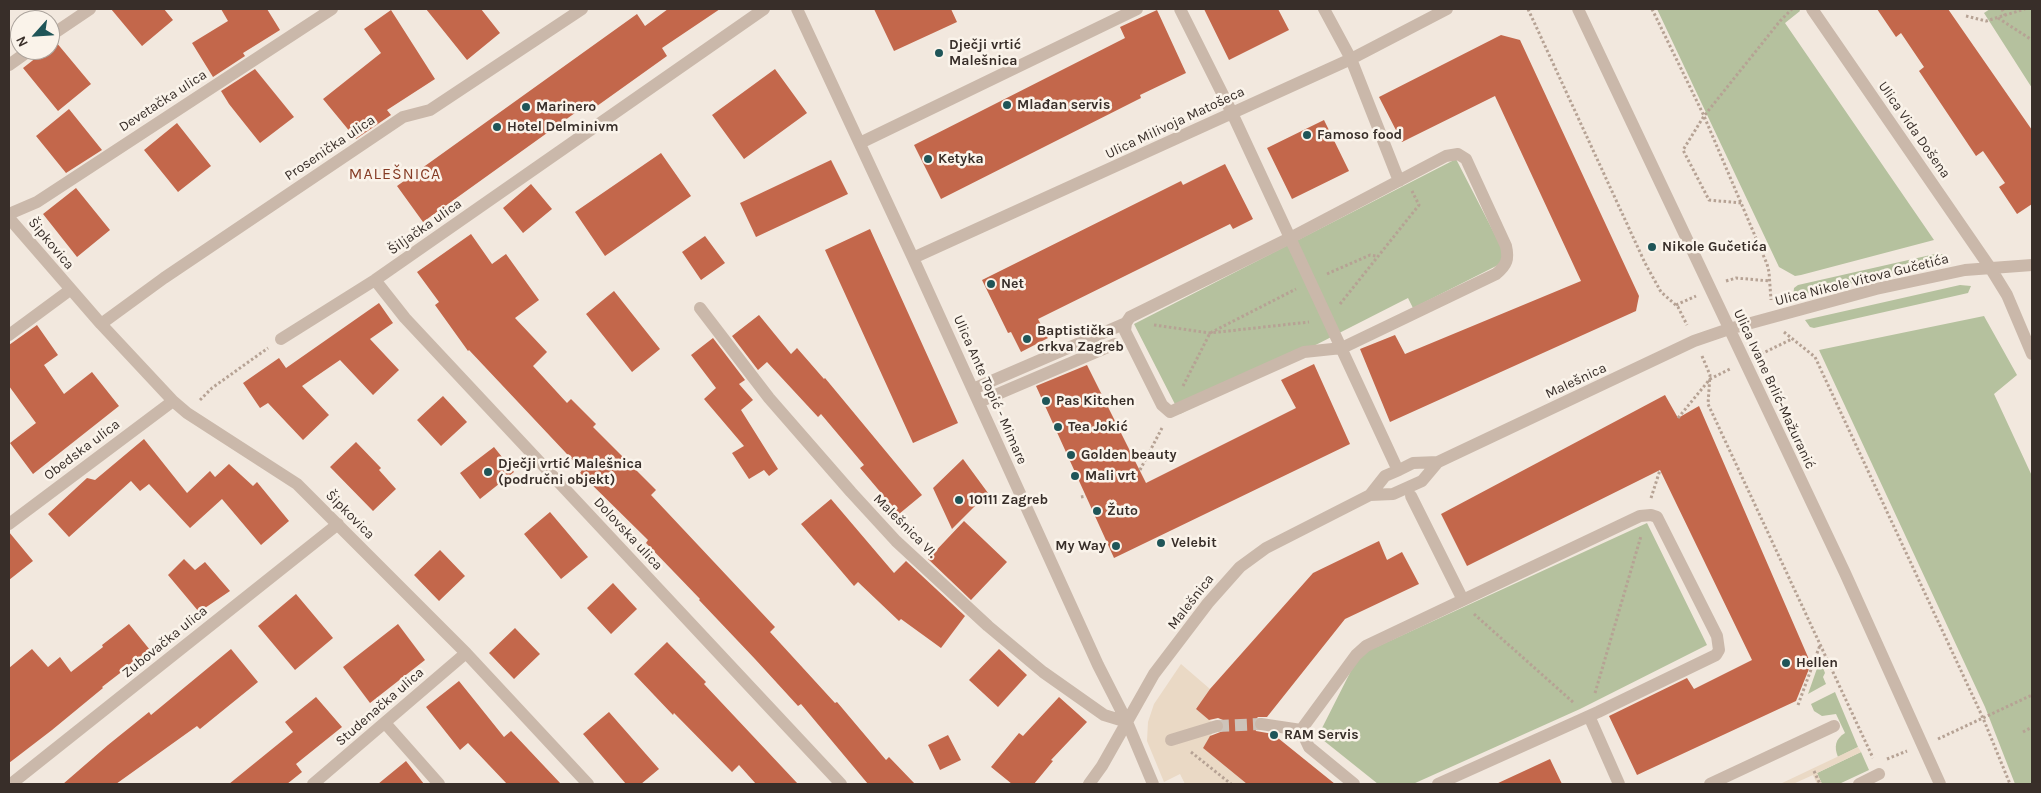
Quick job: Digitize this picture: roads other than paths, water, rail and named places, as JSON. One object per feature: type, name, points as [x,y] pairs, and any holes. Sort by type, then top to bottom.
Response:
[{"type":"street","points":[[60,29],[90,9]]},
{"type":"street","name":"Devetačka ulica","points":[[9,216],[37,202],[332,9]]},
{"type":"street","name":"Prosenička ulica","points":[[101,324],[164,278],[404,117],[430,110],[582,9]]},
{"type":"street","name":"Šiljačka ulica","points":[[281,339],[375,280],[764,9]]},
{"type":"street","name":"Ulica Ante Topić - Mimare","points":[[797,9],[1098,664],[1127,722],[1153,784]]},
{"type":"street","points":[[860,143],[1137,9]]},
{"type":"street","points":[[1180,9],[1232,113],[1395,464]]},
{"type":"street","points":[[1324,9],[1351,59],[1399,181]]},
{"type":"street","name":"Ulica Milivoja Matošeca","points":[[913,258],[1351,59],[1447,9]]},
{"type":"street","name":"Ulica Ivane Brlić-Mažuranić","points":[[1578,9],[1845,573],[1940,784]]},
{"type":"street","name":"Ulica Vida Došena","points":[[1812,9],[1991,269],[2007,295],[2032,354]]},
{"type":"street","points":[[1458,154],[1466,159],[1506,246],[1508,257],[1505,267],[1496,274],[1342,348],[1304,352],[1170,412],[1162,405],[1125,331],[1126,323],[1130,317],[1290,238],[1399,181],[1446,156],[1458,154]]},
{"type":"street","name":"Šipkovica","points":[[9,216],[70,290],[172,401],[187,413],[297,484],[466,653],[588,784]]},
{"type":"street","name":"Ulica Nikole Vitova Gučetića","points":[[1729,329],[1876,288],[1965,270],[2032,265]]},
{"type":"street","name":"Dolovska ulica","points":[[375,280],[412,325],[841,784]]},
{"type":"street","name":"Šipkovica","points":[[9,335],[70,290]]},
{"type":"street","name":"Malešnica VI.","points":[[700,308],[770,398],[850,492],[896,541],[988,626],[1043,672],[1104,715],[1127,722]]},
{"type":"street","points":[[973,389],[1126,323]]},
{"type":"street","name":"Malešnica","points":[[1370,495],[1385,476],[1413,463],[1438,462],[1694,341],[1729,329]]},
{"type":"street","points":[[979,402],[1115,344]]},
{"type":"street","name":"Obedska ulica","points":[[9,524],[172,401]]},
{"type":"street","name":"Malešnica","points":[[1089,784],[1102,766],[1154,674],[1208,603],[1240,567],[1266,548],[1370,495],[1393,494],[1422,480],[1438,462]]},
{"type":"street","points":[[1412,496],[1463,600]]},
{"type":"street","points":[[1301,730],[1356,655],[1366,646],[1640,516],[1657,517],[1717,636],[1719,650],[1716,655],[1589,716],[1438,784]]},
{"type":"street","name":"Zubovačka ulica","points":[[11,784],[338,524]]},
{"type":"street","name":"Studenačka ulica","points":[[313,784],[466,653]]},
{"type":"street","points":[[1589,716],[1619,784]]},
{"type":"street","points":[[385,723],[439,784]]},
{"type":"street","points":[[1261,724],[1301,730]]},
{"type":"street","points":[[1172,740],[1217,726]]},
{"type":"street","points":[[1710,784],[1834,726]]},
{"type":"street","points":[[1301,730],[1309,747],[1354,784]]},
{"type":"street","points":[[1859,784],[1877,769]]},
{"type":"tunnel","points":[[1217,726],[1261,724]]},
{"type":"place","name":"Dječji vrtić Malešnica","points":[[939,53]]},
{"type":"place","name":"Mlađan servis","points":[[1007,105]]},
{"type":"place","name":"Marinero","points":[[526,107]]},
{"type":"place","name":"Hotel Delminivm","points":[[497,127]]},
{"type":"place","name":"Famoso food","points":[[1307,135]]},
{"type":"place","name":"Ketyka","points":[[928,159]]},
{"type":"place","name":"Nikole Gučetića","points":[[1652,247]]},
{"type":"place","name":"Net","points":[[991,284]]},
{"type":"place","name":"Baptistička crkva Zagreb","points":[[1027,339]]},
{"type":"place","name":"Pas Kitchen","points":[[1046,401]]},
{"type":"place","name":"Tea Jokić","points":[[1058,427]]},
{"type":"place","name":"Golden beauty","points":[[1071,455]]},
{"type":"place","name":"Dječji vrtić Malešnica (područni objekt)","points":[[488,472]]},
{"type":"place","name":"Mali vrt","points":[[1075,476]]},
{"type":"place","name":"10111 Zagreb","points":[[959,500]]},
{"type":"place","name":"Žuto","points":[[1097,511]]},
{"type":"place","name":"Velebit","points":[[1161,543]]},
{"type":"place","name":"My Way","points":[[1116,546]]},
{"type":"place","name":"Hellen","points":[[1786,663]]},
{"type":"place","name":"RAM Servis","points":[[1274,735]]},
{"type":"district","name":"MALEŠNICA","points":[[395,174]]}]
